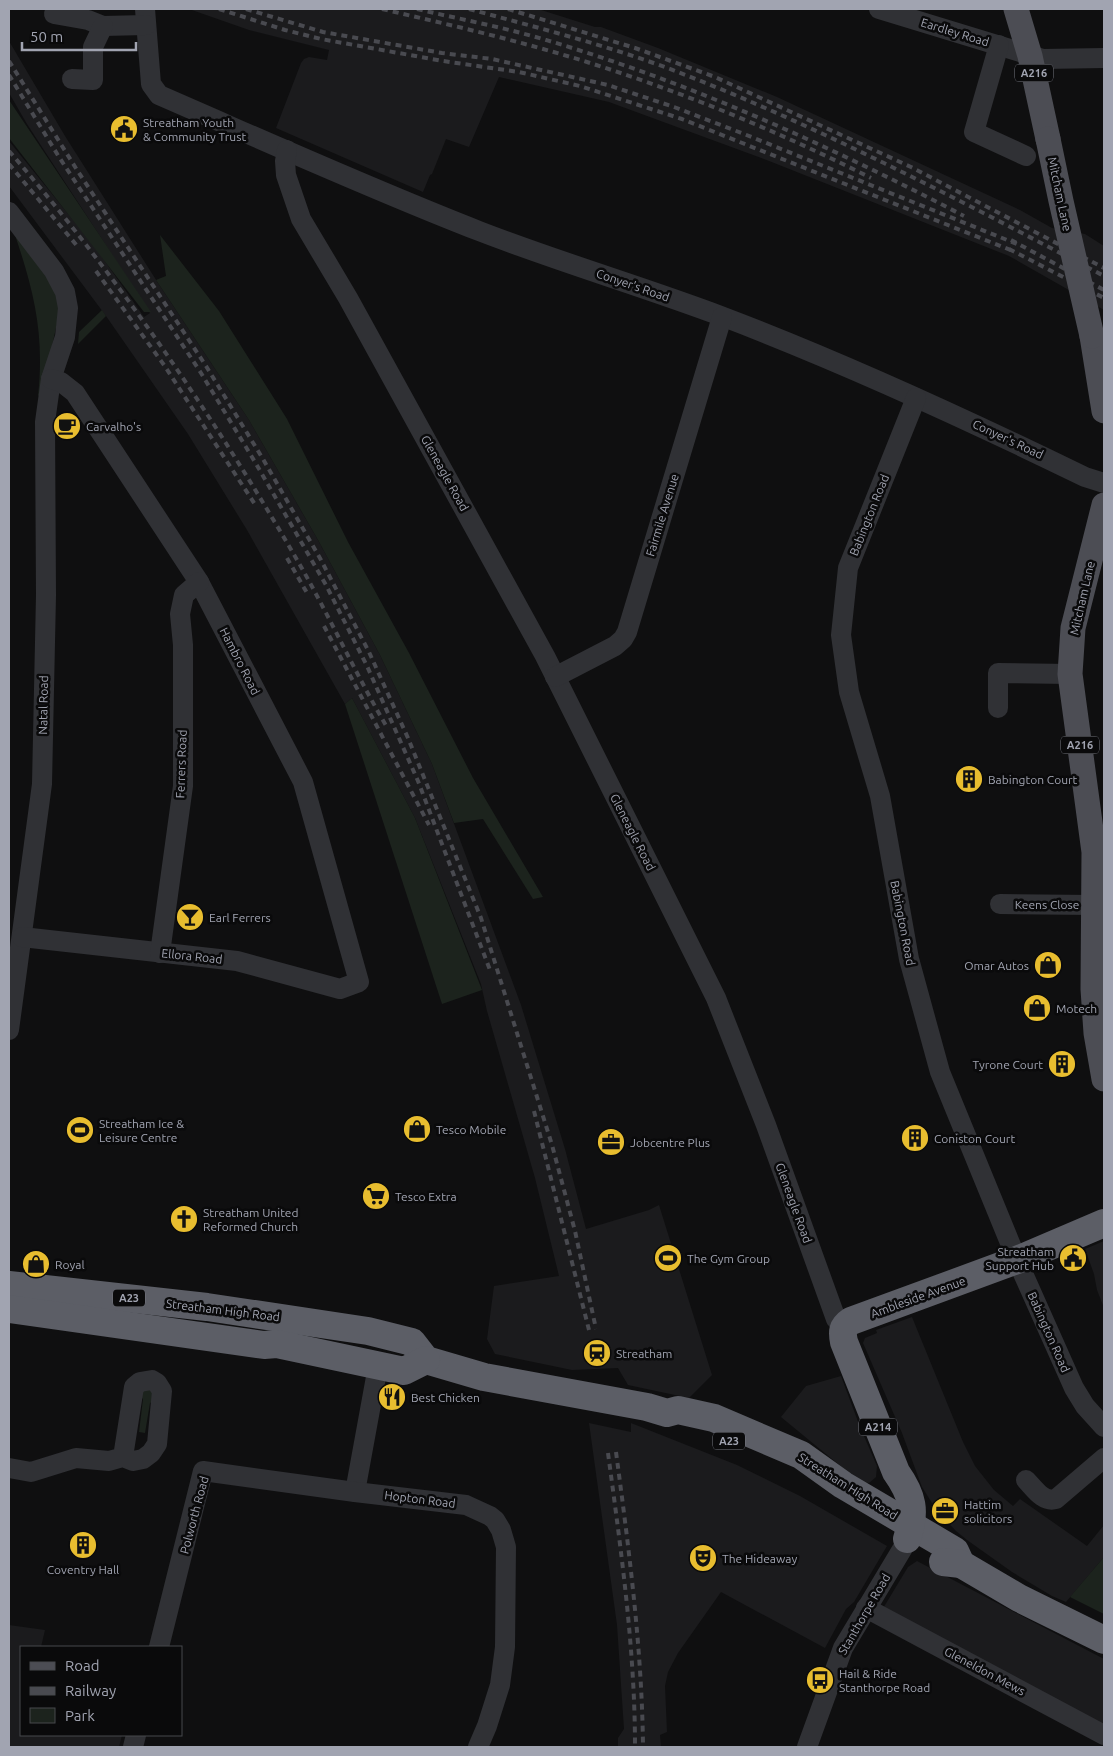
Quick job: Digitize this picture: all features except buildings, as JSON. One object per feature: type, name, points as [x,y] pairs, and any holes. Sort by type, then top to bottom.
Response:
[{"type":"highway","name":"Ambleside Avenue","points":[[844,1327],[851,1321],[1017,1260],[1104,1223]]},
{"type":"highway","name":"Streatham High Road","points":[[9,1285],[207,1307],[368,1331],[412,1342],[426,1360],[484,1377],[647,1407],[666,1413],[678,1410],[702,1414],[735,1426],[800,1455],[865,1498],[945,1562],[961,1564],[1019,1598],[1104,1640]]},
{"type":"highway","name":"A23","points":[[9,1308],[264,1345],[277,1344],[404,1371],[426,1360]]},
{"type":"highway","name":"Gleneagle Road","points":[[844,1327],[842,1331],[844,1342],[896,1472],[911,1499],[913,1509],[909,1533]]},
{"type":"highway","name":"Streatham High Road","points":[[666,1413],[673,1422],[710,1437],[728,1441],[792,1472],[854,1511],[909,1533]]},
{"type":"highway","points":[[865,1498],[880,1496],[896,1472]]},
{"type":"main road","name":"Mitcham Lane","points":[[1016,9],[1030,56],[1092,336],[1104,411]]},
{"type":"main road","name":"Mitcham Lane","points":[[1104,505],[1073,628],[1070,674],[1094,852],[1093,989],[1096,1033],[1104,1080]]},
{"type":"street","name":"Eardley Road","points":[[879,9],[1043,59],[1104,58]]},
{"type":"street","points":[[54,14],[88,20],[103,26],[146,17]]},
{"type":"street","name":"Conyer's Road","points":[[146,17],[151,84],[159,95],[478,230],[722,317],[818,354],[1104,483]]},
{"type":"street","points":[[72,79],[93,80],[93,48],[103,26]]},
{"type":"street","points":[[999,45],[974,132],[1026,156]]},
{"type":"street","name":"Gleneagle Road","points":[[287,150],[285,161],[286,175],[301,219],[348,298],[555,677],[716,998],[762,1116],[836,1319],[844,1327]]},
{"type":"street","name":"Natal Road","points":[[9,212],[54,271],[65,292],[68,308],[65,337],[51,379],[45,422],[46,595],[42,784],[9,1030]]},
{"type":"street","name":"Fairmile Avenue","points":[[555,677],[615,646],[624,639],[722,317]]},
{"type":"street","name":"Hambro Road","points":[[51,379],[61,382],[75,393],[199,582],[303,782],[358,982]]},
{"type":"street","name":"Babington Road","points":[[916,398],[848,568],[841,635],[849,692],[880,796],[909,959],[940,1072],[1017,1260],[1074,1388],[1085,1406],[1104,1427]]},
{"type":"street","name":"Ferrers Road","points":[[160,953],[183,786],[183,646],[180,614],[184,595],[199,582]]},
{"type":"street","points":[[998,708],[998,673],[1070,674]]},
{"type":"street","name":"Keens Close","points":[[1000,904],[1094,905]]},
{"type":"street","name":"Ellora Road","points":[[22,937],[237,961],[340,989],[358,982]]},
{"type":"street","points":[[355,1492],[378,1366]]},
{"type":"street","points":[[9,1468],[31,1472],[76,1458],[109,1461],[123,1457]]},
{"type":"street","points":[[1026,1480],[1044,1498],[1056,1499],[1104,1458]]},
{"type":"street","name":"Polworth Road","points":[[159,1646],[203,1472],[355,1492]]},
{"type":"street","name":"Hopton Road","points":[[355,1492],[466,1505],[490,1516],[501,1530],[506,1547],[505,1647],[500,1685],[478,1747]]},
{"type":"street","name":"Stanthorpe Road","points":[[810,1746],[843,1648],[909,1533]]},
{"type":"street","name":"Gleneldon Mews","points":[[866,1608],[1104,1735]]},
{"type":"shaded area","points":[[189,9],[538,9],[595,27],[601,27],[658,48],[777,97],[1020,210],[1052,228],[1085,234],[1104,246],[1104,310],[1009,256],[764,159],[609,102],[499,77],[469,147],[446,139],[423,192],[276,128],[301,63],[309,57],[327,60],[329,50],[249,30]]},
{"type":"shaded area","points":[[9,41],[65,136],[158,283],[249,420],[318,540],[380,655],[432,764],[521,1005],[565,1149],[586,1229],[649,1210],[659,1205],[712,1375],[689,1398],[628,1385],[618,1368],[572,1370],[495,1354],[487,1339],[494,1286],[559,1276],[535,1178],[481,984],[415,818],[352,698],[345,704],[247,530],[188,434],[106,316],[9,186],[9,141],[95,247],[144,317],[150,313],[27,124],[9,93]]},
{"type":"shaded area","points":[[1104,1241],[1104,1308],[1085,1249]]},
{"type":"shaded area","points":[[912,1317],[963,1442],[975,1466],[994,1490],[1013,1506],[1020,1499],[1087,1546],[1104,1525],[1104,1557],[1066,1602],[1052,1596],[1012,1572],[967,1540],[937,1511],[922,1487],[902,1433],[863,1343],[865,1338],[877,1333],[876,1330]]},
{"type":"shaded area","points":[[841,1376],[877,1466],[876,1477],[869,1483],[860,1482],[781,1417],[806,1386]]},
{"type":"shaded area","points":[[589,1423],[631,1432],[631,1423],[737,1465],[800,1496],[887,1546],[854,1602],[846,1609],[825,1648],[721,1592],[678,1653],[668,1672],[665,1686],[667,1732],[660,1735],[661,1747],[618,1747],[618,1738],[624,1729],[617,1625]]},
{"type":"shaded area","points":[[917,1561],[1104,1659],[1104,1735],[879,1615],[908,1567]]},
{"type":"shaded area","points":[[9,1625],[45,1630],[41,1646],[20,1646],[20,1736],[122,1736],[119,1747],[9,1747]]},
{"type":"green space","points":[[9,100],[151,312],[144,312],[9,138]]},
{"type":"green space","points":[[13,229],[61,296],[59,314],[42,392],[38,396],[40,351],[36,311],[32,291]]},
{"type":"green space","points":[[160,235],[219,311],[287,419],[348,542],[409,653],[473,778],[543,897],[533,899],[483,819],[454,823],[432,764],[380,655],[318,540],[249,420],[156,280],[166,276]]},
{"type":"green space","points":[[102,310],[106,316],[78,344],[79,332]]},
{"type":"green space","points":[[352,698],[415,818],[482,990],[442,1004],[345,704]]},
{"type":"green space","points":[[149,1383],[155,1400],[150,1403],[145,1433],[139,1432],[143,1399],[139,1394]]},
{"type":"green space","points":[[1104,1557],[1104,1614],[1070,1597]]},
{"type":"railway","points":[[219,9],[285,30],[321,39],[443,61],[519,72],[580,86],[682,119],[1013,251]]},
{"type":"railway","points":[[246,9],[323,32],[442,53],[492,59],[608,85],[674,107],[744,134],[1017,244]]},
{"type":"railway","points":[[382,9],[511,40],[624,74],[732,114],[871,178]]},
{"type":"railway","points":[[417,9],[530,35],[600,57],[707,96],[863,165],[964,216]]},
{"type":"railway","points":[[469,9],[626,54],[733,94],[841,142],[1104,276]]},
{"type":"railway","points":[[508,9],[635,48],[715,77],[911,167],[1104,268]]},
{"type":"railway","points":[[9,61],[77,170],[206,366],[263,459],[321,560],[369,652],[408,738],[481,918],[552,1145],[575,1231],[596,1329]]},
{"type":"railway","points":[[9,75],[59,157],[201,373],[326,585],[367,666],[418,781],[490,970]]},
{"type":"railway","points":[[9,151],[90,250],[167,354],[203,408],[272,517],[304,572],[388,729]]},
{"type":"railway","points":[[9,164],[78,247]]},
{"type":"railway","points":[[1011,240],[1104,290]]},
{"type":"railway","points":[[1009,249],[1104,298]]},
{"type":"railway","points":[[96,271],[164,365],[256,506]]},
{"type":"railway","points":[[287,558],[307,593]]},
{"type":"railway","points":[[324,626],[429,825]]},
{"type":"railway","points":[[534,1111],[589,1330]]},
{"type":"railway","points":[[616,1452],[637,1636],[643,1747]]},
{"type":"railway","points":[[608,1453],[630,1636],[635,1747]]},
{"type":"place","name":"Streatham Youth & Community Trust","points":[[124,129]]},
{"type":"place","name":"Carvalho's","points":[[67,426]]},
{"type":"place","name":"Babington Court","points":[[969,779]]},
{"type":"place","name":"Earl Ferrers","points":[[190,917]]},
{"type":"place","name":"Omar Autos","points":[[1048,965]]},
{"type":"place","name":"Motech","points":[[1037,1008]]},
{"type":"place","name":"Tyrone Court","points":[[1062,1064]]},
{"type":"place","name":"Tesco Mobile","points":[[417,1129]]},
{"type":"place","name":"Streatham Ice & Leisure Centre","points":[[80,1130]]},
{"type":"place","name":"Coniston Court","points":[[915,1138]]},
{"type":"place","name":"Jobcentre Plus","points":[[611,1142]]},
{"type":"place","name":"Tesco Extra","points":[[376,1196]]},
{"type":"place","name":"Streatham United Reformed Church","points":[[184,1219]]},
{"type":"place","name":"The Gym Group","points":[[668,1258]]},
{"type":"place","name":"Streatham Support Hub","points":[[1073,1258]]},
{"type":"place","name":"Royal","points":[[36,1264]]},
{"type":"place","name":"Streatham","points":[[597,1353]]},
{"type":"place","name":"Best Chicken","points":[[392,1397]]},
{"type":"place","name":"Hattim solicitors","points":[[945,1511]]},
{"type":"place","name":"Coventry Hall","points":[[83,1545]]},
{"type":"place","name":"The Hideaway","points":[[703,1558]]},
{"type":"place","name":"Hail & Ride Stanthorpe Road","points":[[820,1680]]}]
